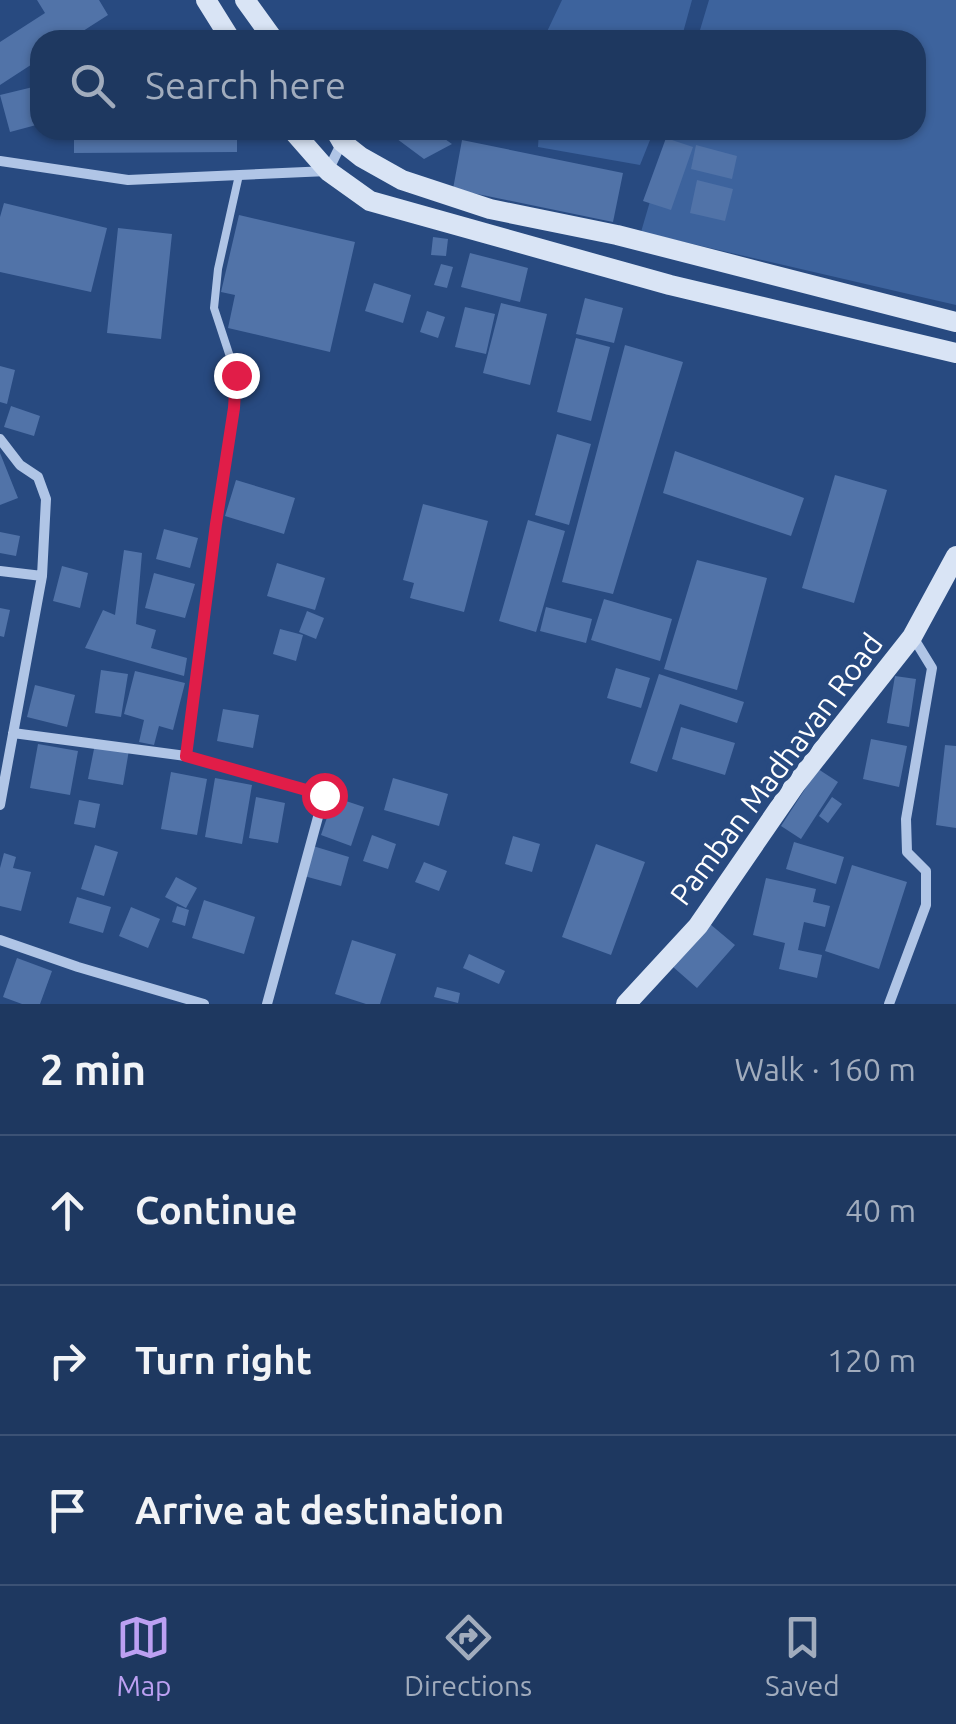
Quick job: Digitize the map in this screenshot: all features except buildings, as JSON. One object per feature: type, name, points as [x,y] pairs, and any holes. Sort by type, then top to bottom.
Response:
[{"type":"main road","points":[[206,0],[225,30]]},
{"type":"main road","points":[[245,0],[267,30]]},
{"type":"main road","points":[[301,140],[328,171],[370,201],[670,285],[956,353]]},
{"type":"main road","points":[[343,140],[361,157],[402,180],[490,210],[617,235],[956,322]]},
{"type":"main road","name":"Pamban Madhavan Road","points":[[626,1004],[698,926],[795,786],[912,636],[956,556]]},
{"type":"street","points":[[0,174],[2,162],[128,180],[328,171],[338,140]]},
{"type":"street","points":[[0,439],[20,465],[38,476],[46,498],[42,576],[0,805]]},
{"type":"street","points":[[0,571],[42,576]]},
{"type":"street","points":[[889,1004],[926,905],[926,872],[907,852],[906,819],[932,668],[912,636]]},
{"type":"street","points":[[13,732],[186,756],[324,795],[267,1004]]},
{"type":"street","points":[[0,940],[204,1004]]},
{"type":"lane","points":[[186,756],[234,408],[236,375],[214,308],[218,269],[239,175]]},
{"type":"shaded area","points":[[562,0],[692,0],[684,30],[548,30]]},
{"type":"shaded area","points":[[709,0],[956,0],[956,305],[641,232],[668,140],[926,140],[926,30],[700,30]]},
{"type":"shaded area","points":[[538,140],[650,140],[640,165],[538,147]]},
{"type":"route","points":[[236,375],[186,756],[324,795]]}]
